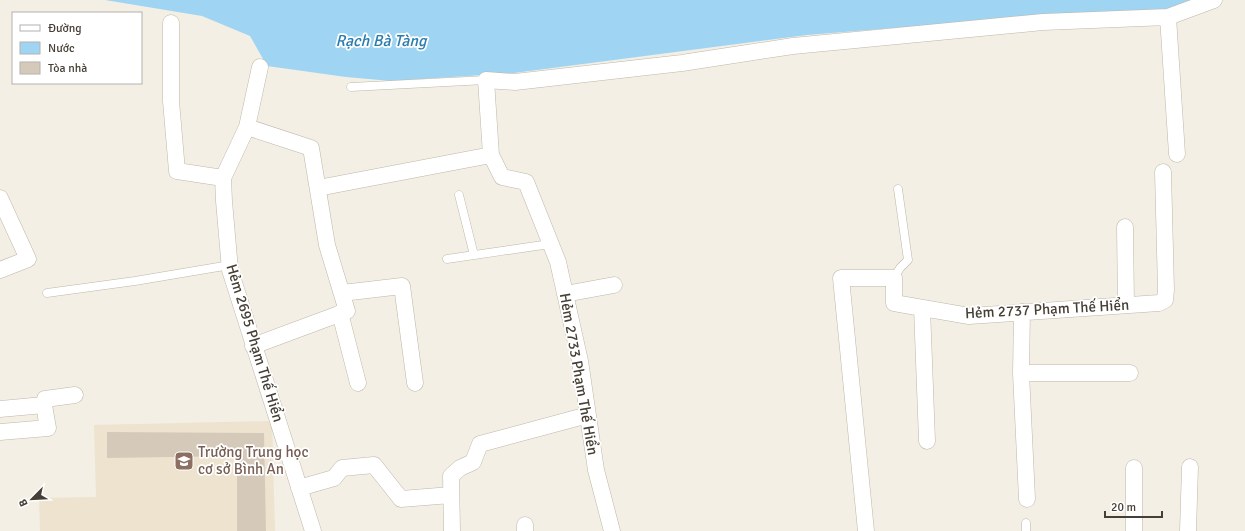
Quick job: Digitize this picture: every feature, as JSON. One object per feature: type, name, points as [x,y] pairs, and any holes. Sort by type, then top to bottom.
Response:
[{"type":"street","points":[[486,80],[515,82],[682,63],[793,46],[1043,22],[1168,17],[1214,0]]},
{"type":"street","points":[[1168,17],[1176,154]]},
{"type":"street","points":[[171,23],[171,101],[177,171],[224,178],[247,128],[260,67]]},
{"type":"street","name":"Hẻm 2733 Phạm Thế Hiển","points":[[486,80],[491,155],[502,177],[526,182],[558,262],[580,360],[596,470],[612,531]]},
{"type":"street","points":[[247,128],[312,148],[327,244],[347,311],[253,346]]},
{"type":"street","points":[[318,188],[491,155]]},
{"type":"street","name":"Hẻm 2737 Phạm Thế Hiển","points":[[894,278],[894,303],[969,316],[1159,303],[1165,300],[1163,172]]},
{"type":"street","name":"Hẻm 2695 Phạm Thế Hiển","points":[[224,178],[224,201],[230,264],[253,346],[313,531]]},
{"type":"street","points":[[0,198],[6,225],[28,259],[0,270]]},
{"type":"street","points":[[1125,227],[1126,305]]},
{"type":"street","points":[[866,531],[841,278],[894,278]]},
{"type":"street","points":[[565,294],[614,285]]},
{"type":"street","points":[[342,292],[402,286],[415,383]]},
{"type":"street","points":[[922,308],[927,442]]},
{"type":"street","points":[[1022,312],[1021,373],[1027,499]]},
{"type":"street","points":[[340,313],[358,383]]},
{"type":"street","points":[[1021,373],[1130,373]]},
{"type":"street","points":[[0,432],[48,428],[44,405],[45,399],[75,395]]},
{"type":"street","points":[[0,408],[44,405]]},
{"type":"street","points":[[452,531],[451,476],[460,468],[473,462],[480,444],[588,415]]},
{"type":"street","points":[[299,488],[334,478],[342,468],[374,465],[401,500],[451,496]]},
{"type":"street","points":[[1188,531],[1190,467]]},
{"type":"street","points":[[1134,468],[1134,531]]},
{"type":"lane","points":[[351,87],[486,80]]},
{"type":"lane","points":[[894,278],[900,268],[908,260],[898,189]]},
{"type":"lane","points":[[460,195],[474,255]]},
{"type":"lane","points":[[447,259],[550,244]]},
{"type":"lane","points":[[47,293],[135,281],[230,264]]},
{"type":"shaded area","name":"Trường Trung học cơ sở Bình An","points":[[272,421],[275,531],[40,531],[39,498],[96,497],[94,425]]},
{"type":"water","name":"Rạch Bà Tàng","points":[[105,0],[1207,0],[1156,11],[1029,17],[807,35],[514,73],[391,81],[346,77],[267,66],[250,36],[202,16]]},
{"type":"building","points":[[107,432],[264,433],[266,531],[237,531],[237,456],[107,458]]},
{"type":"place","name":"Trường Trung học cơ sở Bình An","points":[[184,461]]}]
